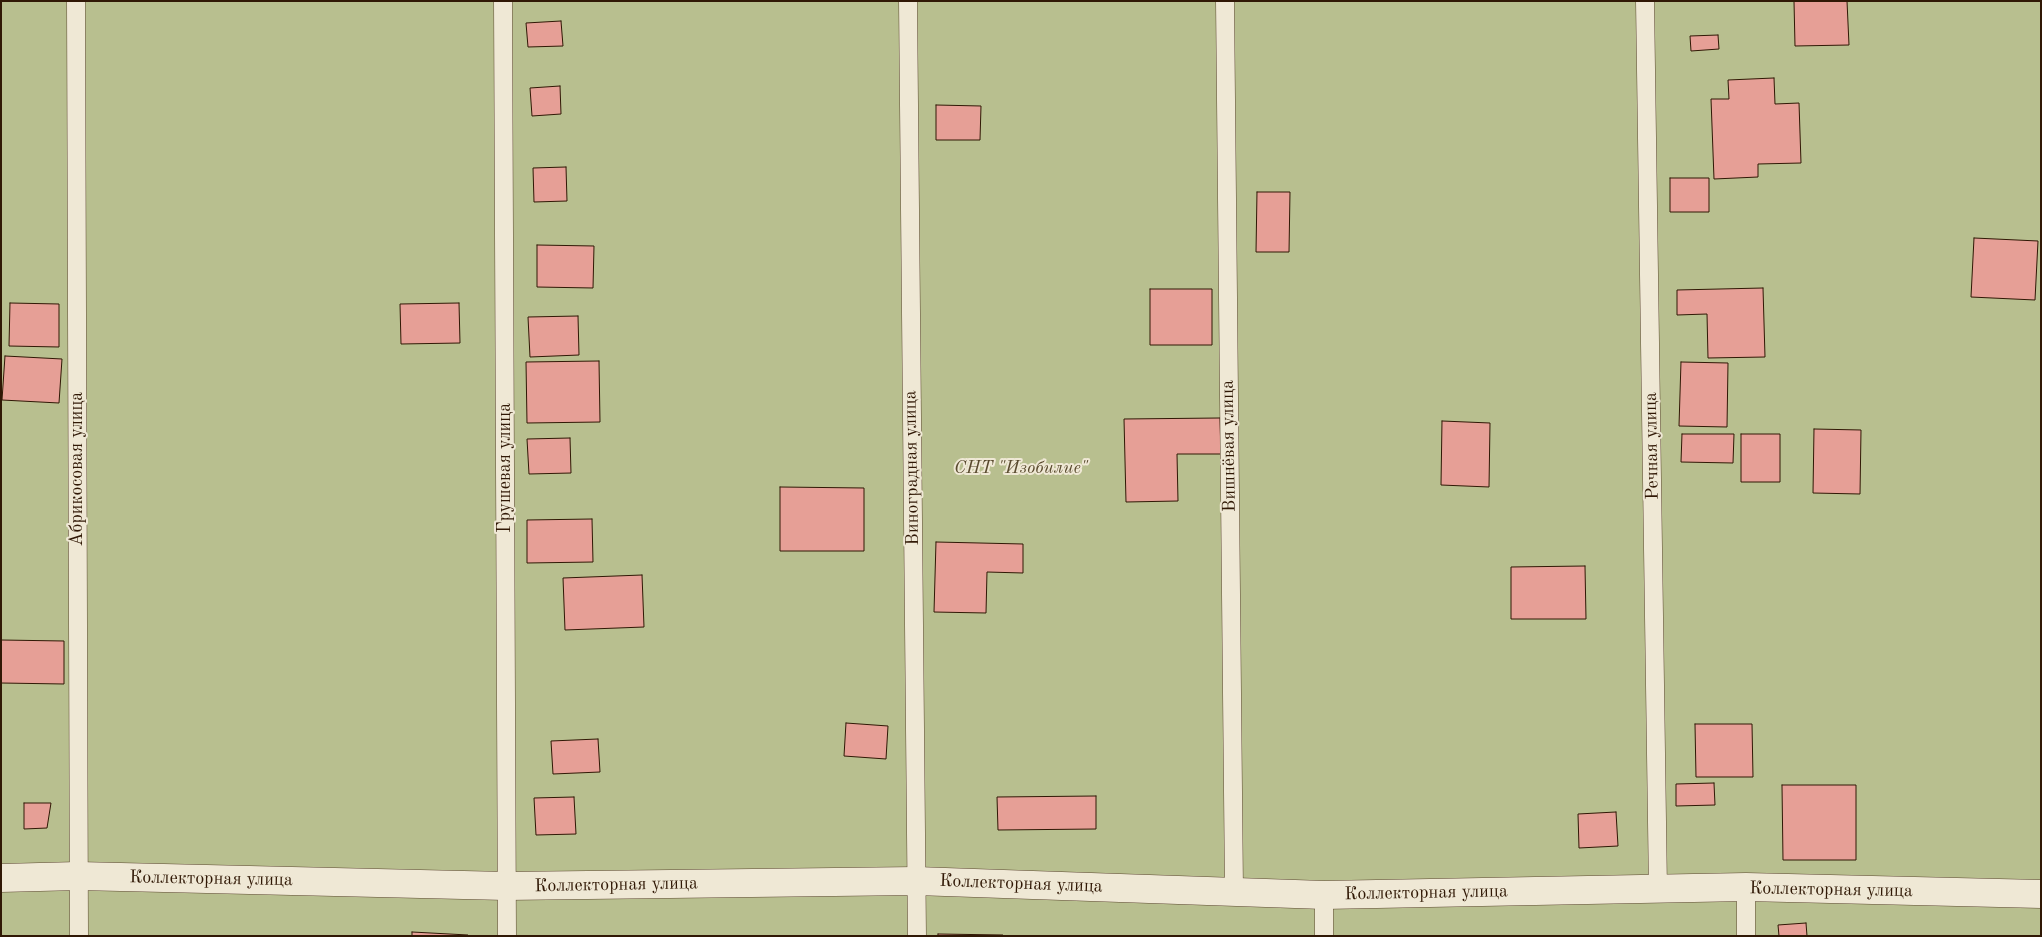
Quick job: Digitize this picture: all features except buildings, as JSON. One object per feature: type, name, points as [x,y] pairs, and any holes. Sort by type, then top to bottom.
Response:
[{"type":"street","name":"Коллекторная улица","points":[[1,878],[78,876],[506,886],[916,881],[1234,890],[1324,895],[1746,888],[2041,894]]},
{"type":"lane","name":"Абрикосовая улица","points":[[76,1],[79,936]]},
{"type":"lane","name":"Грушевая улица","points":[[503,1],[507,936]]},
{"type":"lane","name":"Виноградная улица","points":[[908,1],[917,936]]},
{"type":"lane","name":"Вишнёвая улица","points":[[1225,1],[1234,890]]},
{"type":"lane","name":"Речная улица","points":[[1645,1],[1658,890]]},
{"type":"lane","points":[[1746,888],[1746,936]]},
{"type":"lane","points":[[1324,895],[1324,936]]},
{"type":"green space","name":"СНТ \"Изобилие\"","points":[[1,1],[2041,1],[2041,936],[1,936]]}]
